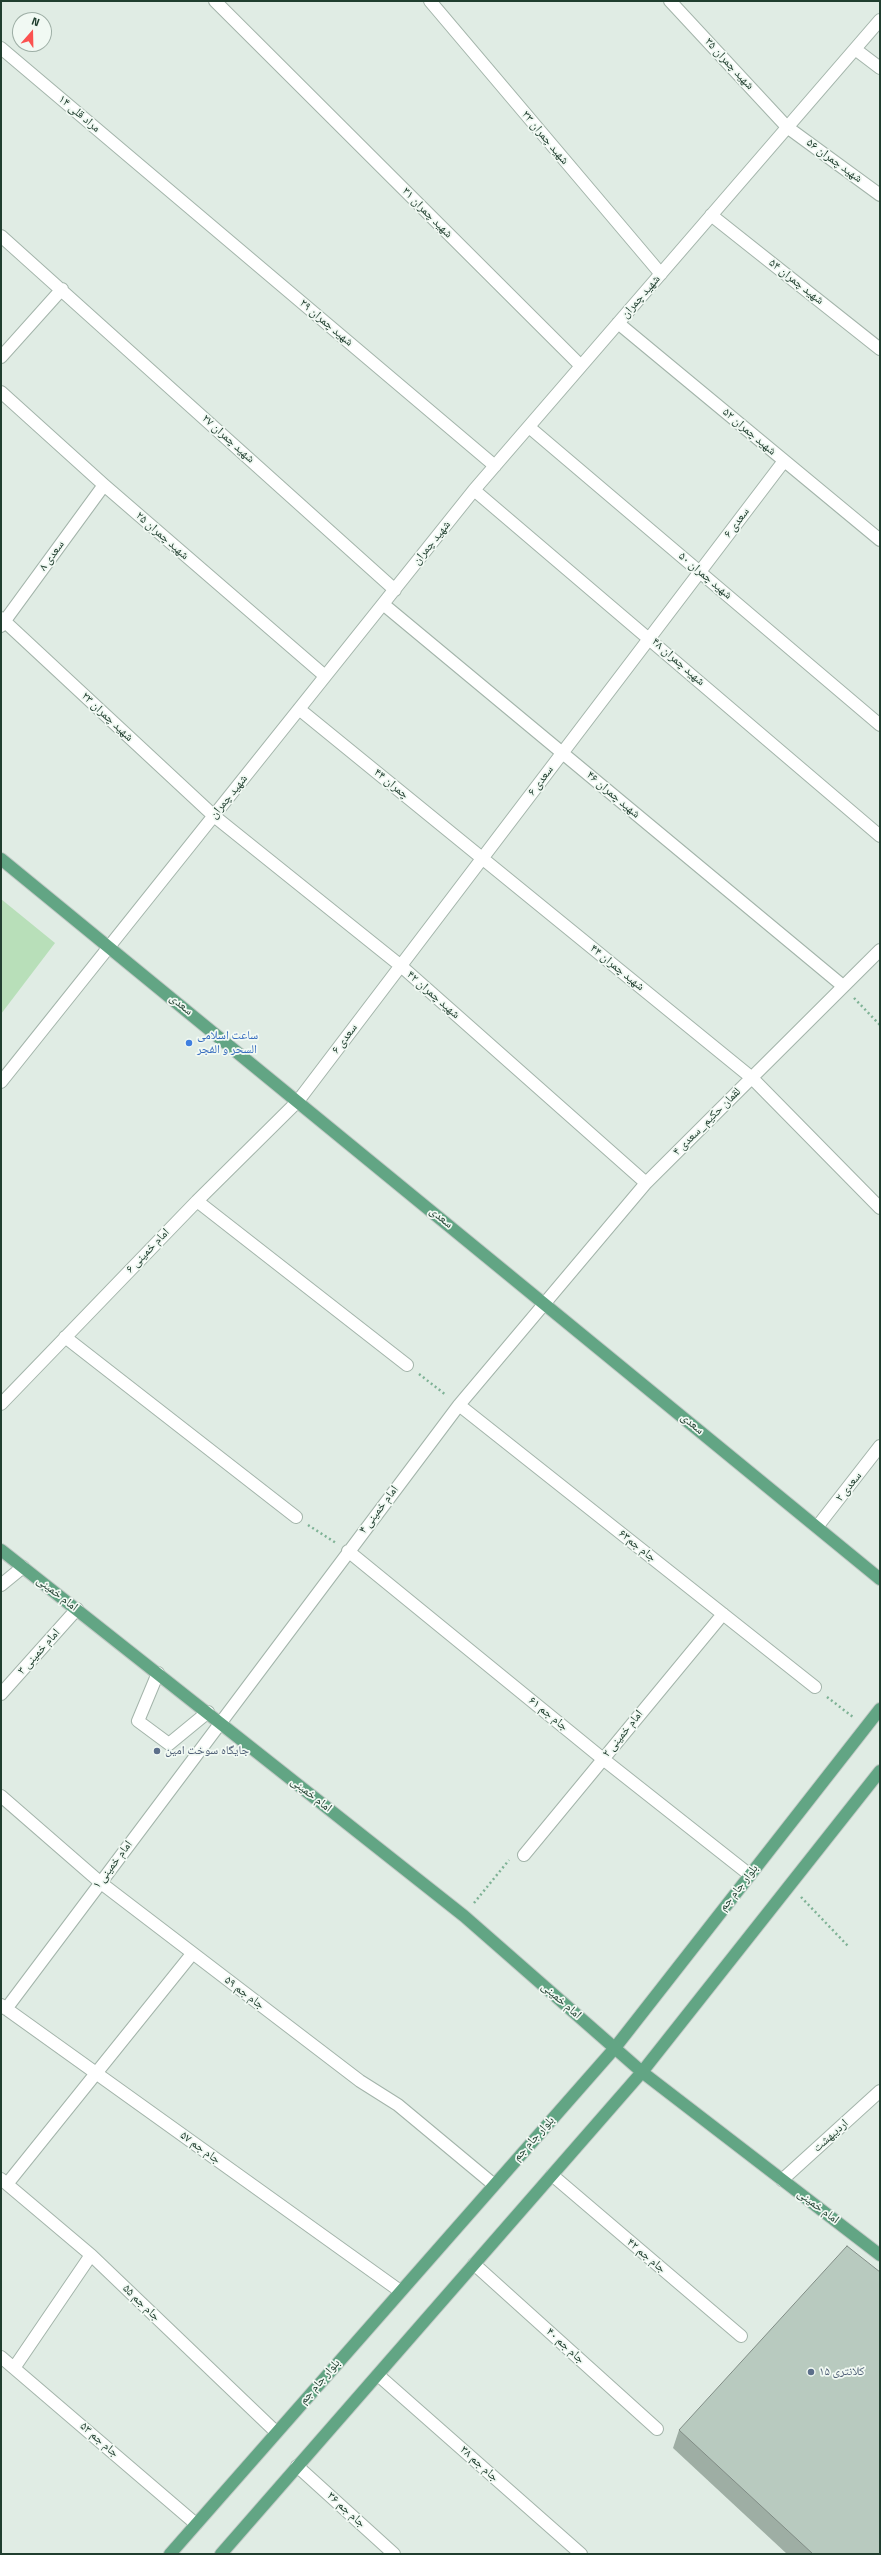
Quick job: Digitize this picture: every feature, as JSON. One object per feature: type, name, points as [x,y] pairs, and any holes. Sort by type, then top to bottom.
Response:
[{"type":"main road","name":"سعدی","points":[[1,859],[545,1303],[880,1579]]},
{"type":"main road","name":"امام خمینی","points":[[1,1550],[221,1722],[464,1916],[642,2072],[880,2255]]},
{"type":"main road","name":"بلوار جام جم","points":[[170,2554],[493,2184],[614,2049],[880,1709]]},
{"type":"main road","points":[[223,2553],[297,2466],[642,2072],[880,1771]]},
{"type":"street","name":"شهید چمران ۳۱","points":[[215,1],[581,366]]},
{"type":"street","name":"شهید چمران ۳۳","points":[[430,1],[661,274]]},
{"type":"street","name":"شهید چمران ۳۵","points":[[670,1],[787,128]]},
{"type":"street","name":"شهید چمران","points":[[1,1082],[474,490],[880,20]]},
{"type":"street","name":"مراد قلی ۱۴","points":[[1,48],[157,180]]},
{"type":"street","points":[[855,49],[880,68]]},
{"type":"street","name":"شهید چمران ۵۶","points":[[787,128],[880,195]]},
{"type":"street","name":"شهید چمران ۲۹","points":[[157,180],[495,466]]},
{"type":"street","name":"شهید چمران ۵۴","points":[[712,215],[880,349]]},
{"type":"street","name":"شهید چمران ۲۷","points":[[1,236],[62,289],[395,590]]},
{"type":"street","points":[[1,356],[62,289]]},
{"type":"street","name":"شهید چمران ۵۲","points":[[618,323],[880,540]]},
{"type":"street","name":"شهید چمران ۲۵","points":[[1,392],[104,485],[325,676]]},
{"type":"street","name":"شهید چمران ۵۰","points":[[529,427],[880,725]]},
{"type":"street","name":"سعدی ۶","points":[[298,1101],[784,462]]},
{"type":"street","name":"سعدی ۸","points":[[2,622],[104,485]]},
{"type":"street","name":"شهید چمران ۴۸","points":[[474,490],[650,638],[880,836]]},
{"type":"street","name":"شهید چمران ۴۶","points":[[383,604],[843,986]]},
{"type":"street","name":"شهید چمران ۲۳","points":[[2,622],[214,816]]},
{"type":"street","name":"چمران ۴۴","points":[[300,709],[482,858]]},
{"type":"street","name":"شهید چمران ۴۲","points":[[214,816],[400,966],[646,1183]]},
{"type":"street","name":"شهید چمران ۴۴","points":[[482,858],[752,1078],[880,1208]]},
{"type":"street","name":"لقمان حکیم_سعدی ۴","points":[[545,1303],[646,1183],[880,950]]},
{"type":"street","name":"امام خمینی ۶","points":[[1,1404],[198,1201],[298,1101]]},
{"type":"street","points":[[198,1201],[407,1365]]},
{"type":"street","name":"امام خمینی ۴","points":[[221,1722],[459,1405],[545,1303]]},
{"type":"street","points":[[65,1337],[296,1517]]},
{"type":"street","name":"جام جم۶۳","points":[[459,1405],[815,1687]]},
{"type":"street","name":"سعدی ۲","points":[[817,1527],[880,1446]]},
{"type":"street","name":"جام جم ۶۱","points":[[348,1551],[603,1759],[750,1874]]},
{"type":"street","points":[[1,1585],[23,1567]]},
{"type":"street","name":"امام خمینی ۳","points":[[1,1694],[77,1610]]},
{"type":"street","name":"امام خمینی ۲","points":[[524,1855],[723,1614]]},
{"type":"street","points":[[158,1673],[138,1721],[169,1744],[208,1712]]},
{"type":"street","name":"امام خمینی ۱","points":[[4,2007],[100,1883],[221,1722]]},
{"type":"street","name":"جام جم ۵۹","points":[[1,1796],[100,1883],[360,2081],[398,2105],[493,2184]]},
{"type":"street","points":[[4,2182],[96,2073],[192,1954]]},
{"type":"street","name":"جام جم ۵۷","points":[[4,2007],[400,2290]]},
{"type":"street","name":"اردیبهشت","points":[[782,2180],[880,2092]]},
{"type":"street","name":"جام جم ۴۲","points":[[552,2175],[741,2336]]},
{"type":"street","name":"جام جم ۵۵","points":[[4,2182],[91,2255],[276,2432]]},
{"type":"street","points":[[14,2368],[91,2255]]},
{"type":"street","name":"جام جم ۴۰","points":[[474,2264],[656,2429]]},
{"type":"street","name":"جام جم ۵۳","points":[[1,2357],[196,2524]]},
{"type":"street","name":"جام جم ۳۸","points":[[378,2374],[580,2554]]},
{"type":"street","name":"جام جم ۳۶","points":[[297,2466],[394,2554]]},
{"type":"path","points":[[843,986],[880,1025]]},
{"type":"path","points":[[407,1365],[459,1405]]},
{"type":"path","points":[[296,1517],[348,1551]]},
{"type":"path","points":[[815,1687],[866,1727]]},
{"type":"path","points":[[464,1916],[511,1858],[524,1855]]},
{"type":"path","points":[[790,1886],[848,1946]]},
{"type":"green space","points":[[1,899],[55,943],[1,1014]]},
{"type":"building","name":"کلانتری ۱۵","points":[[847,2246],[880,2272],[880,2554],[813,2554],[679,2430]]},
{"type":"place","name":"ساعت اسلامی السحر و الفجر","points":[[189,1043]]},
{"type":"place","name":"جایگاه سوخت امین","points":[[157,1751]]},
{"type":"place","name":"کلانتری ۱۵","points":[[811,2372]]}]
